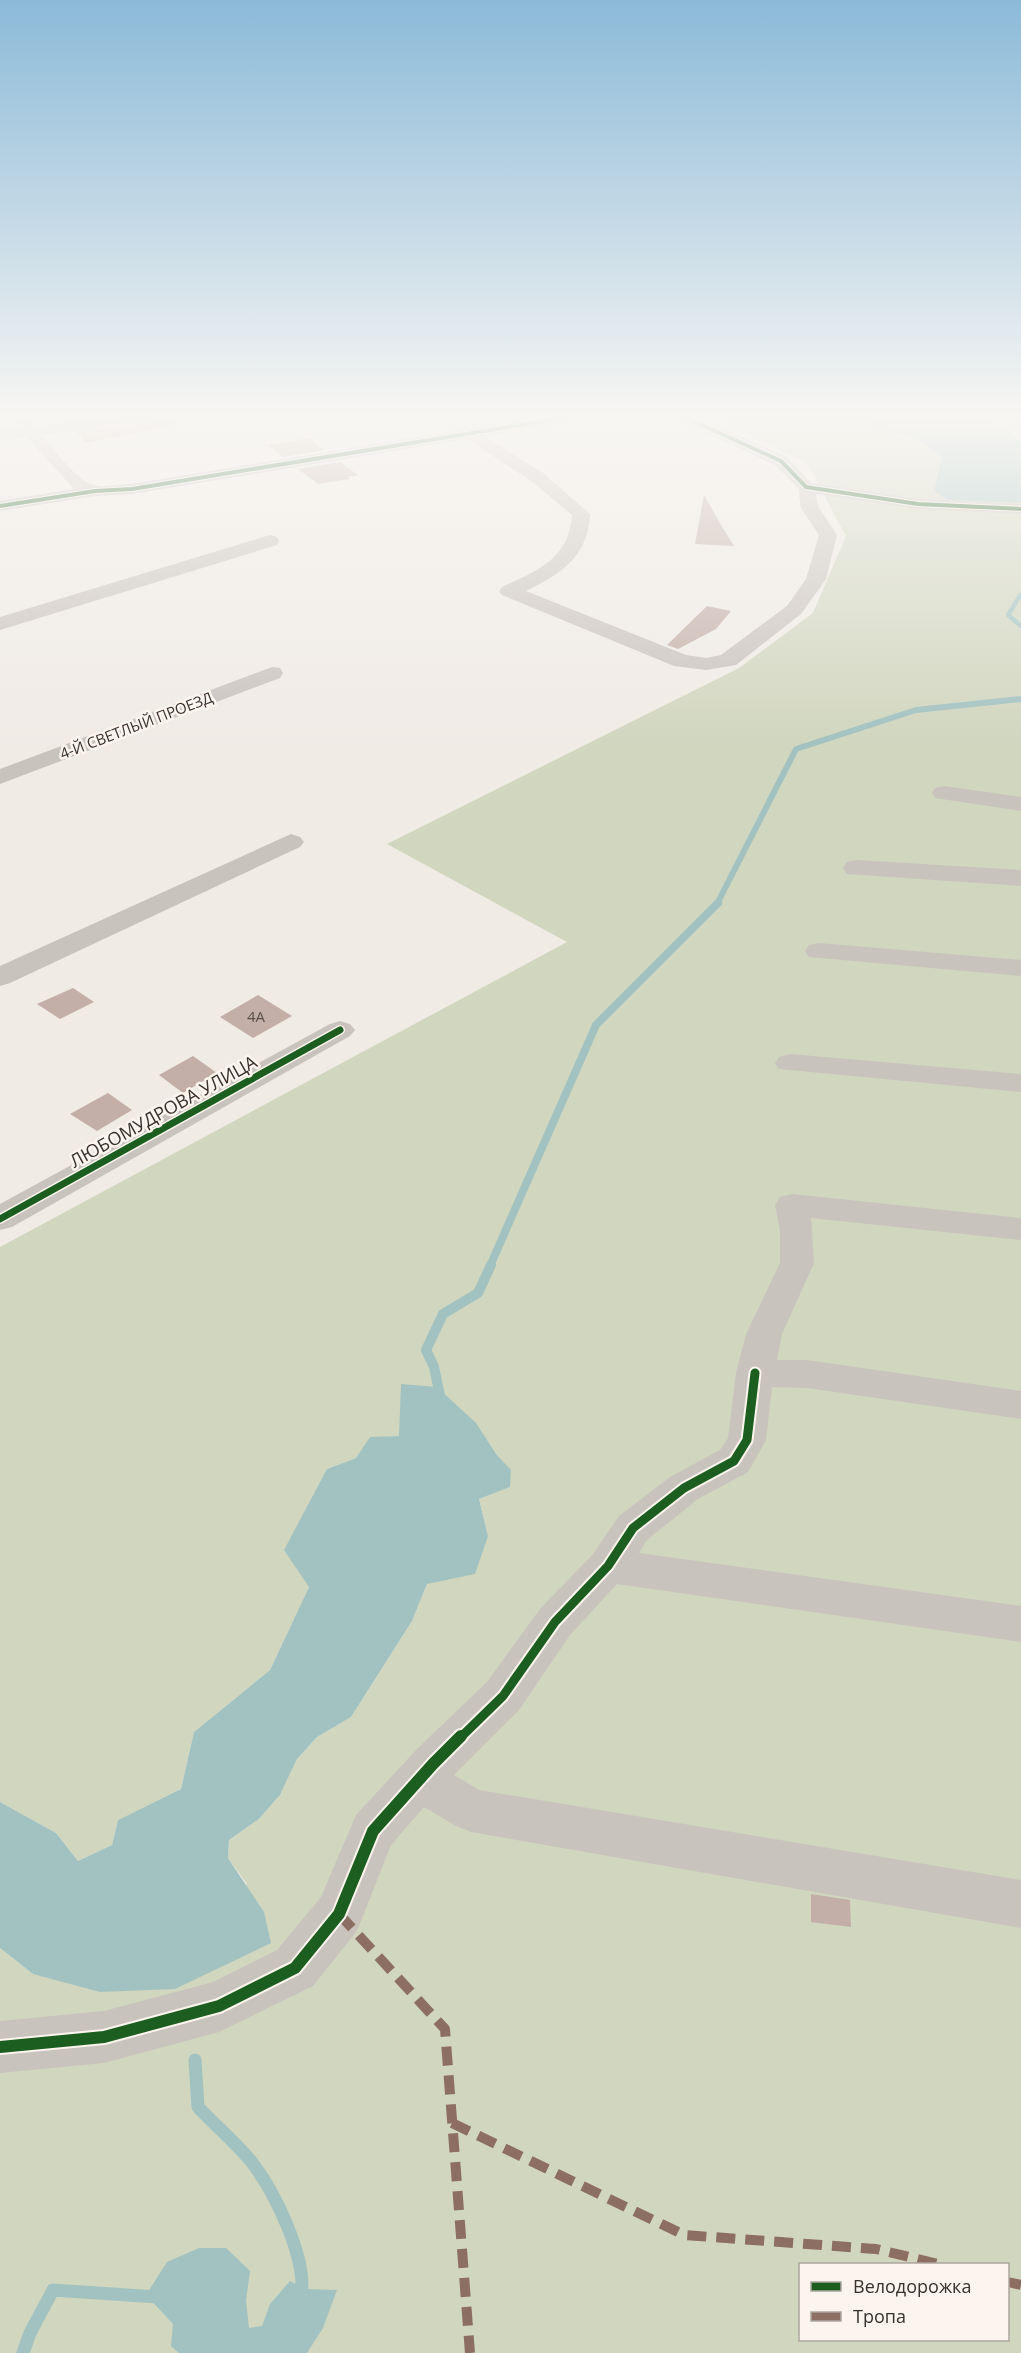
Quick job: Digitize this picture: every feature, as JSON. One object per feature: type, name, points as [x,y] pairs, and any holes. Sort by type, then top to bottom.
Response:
[{"type":"street","points":[[582,524],[582,530],[564,560],[543,575],[509,591],[682,661],[706,664],[728,660],[794,610],[816,579],[828,535],[821,524]]},
{"type":"street","points":[[0,624],[270,541]]},
{"type":"street","name":"4-Й СВЕТЛЫЙ ПРОЕЗД","points":[[0,777],[272,673]]},
{"type":"street","points":[[944,793],[1021,804]]},
{"type":"street","points":[[0,977],[291,842]]},
{"type":"street","points":[[856,868],[1021,878]]},
{"type":"street","points":[[819,951],[1021,968]]},
{"type":"street","name":"ЛЮБОМУДРОВА УЛИЦА","points":[[0,1219],[340,1030]]},
{"type":"street","points":[[790,1063],[1021,1083]]},
{"type":"street","points":[[0,2047],[104,2037],[207,2010],[295,1968],[339,1914],[373,1831],[419,1779],[502,1696],[555,1622],[608,1566],[633,1528],[684,1488],[734,1461],[747,1440],[755,1373],[764,1334],[797,1263],[797,1231],[792,1205],[1021,1229]]},
{"type":"street","points":[[755,1373],[807,1374],[1021,1405]]},
{"type":"street","points":[[608,1566],[1021,1624]]},
{"type":"street","points":[[419,1779],[471,1810],[1021,1904]]},
{"type":"green space","points":[[839,524],[1021,524],[1021,2353],[0,2353],[0,1948],[33,1974],[247,1884],[228,1858],[229,1840],[259,1819],[280,1795],[297,1759],[317,1737],[351,1717],[412,1621],[427,1584],[488,1536],[479,1499],[509,1487],[511,1471],[496,1454],[399,1436],[370,1438],[356,1458],[327,1469],[309,1587],[270,1670],[194,1732],[181,1789],[118,1820],[112,1845],[78,1861],[56,1833],[0,1802],[0,1247],[567,942],[387,844],[739,668],[813,613],[846,536]]},
{"type":"water","points":[[401,1384],[437,1387],[476,1423],[496,1454],[511,1470],[510,1487],[479,1499],[488,1536],[475,1574],[427,1584],[412,1621],[351,1717],[317,1737],[297,1759],[280,1795],[259,1819],[229,1840],[228,1858],[264,1912],[271,1943],[175,1989],[100,1992],[33,1974],[0,1948],[0,1802],[56,1833],[78,1861],[112,1845],[118,1820],[181,1789],[194,1732],[270,1670],[309,1587],[284,1550],[327,1469],[356,1458],[370,1437],[399,1436]]},
{"type":"water","points":[[199,2248],[226,2248],[250,2271],[246,2301],[249,2328],[262,2326],[270,2304],[290,2281],[305,2289],[337,2290],[323,2328],[307,2353],[179,2353],[171,2346],[173,2324],[146,2295],[167,2262]]},
{"type":"building","points":[[699,524],[720,524],[734,546],[695,544]]},
{"type":"building","points":[[707,606],[731,611],[716,629],[678,649],[667,645]]},
{"type":"building","points":[[73,988],[94,1002],[60,1019],[37,1004]]},
{"type":"building","points":[[258,995],[292,1016],[253,1038],[220,1017]]},
{"type":"building","points":[[193,1056],[217,1073],[183,1093],[159,1075]]},
{"type":"building","points":[[108,1093],[132,1110],[97,1131],[70,1114]]},
{"type":"building","points":[[811,1894],[850,1900],[851,1927],[811,1922]]},
{"type":"waterway","points":[[1021,594],[1008,615],[1021,626]]},
{"type":"waterway","points":[[717,904],[796,749],[916,710],[1021,699]]},
{"type":"waterway","points":[[490,1266],[596,1025],[717,904]]},
{"type":"waterway","points":[[440,1396],[434,1367],[426,1350],[443,1314],[478,1293],[491,1265]]},
{"type":"waterway","points":[[195,2060],[198,2107],[250,2160],[279,2207],[299,2264],[302,2281],[301,2297]]},
{"type":"waterway","points":[[23,2353],[30,2333],[53,2290],[157,2297]]},
{"type":"marked path","points":[[339,1914],[445,2029],[470,2353]]},
{"type":"marked path","points":[[452,2123],[684,2235],[876,2249],[934,2263]]},
{"type":"marked path","points":[[1009,2282],[1021,2285]]},
{"type":"cycle path","points":[[0,1219],[340,1030]]},
{"type":"cycle path","points":[[0,2047],[104,2037],[219,2006],[295,1968],[339,1914],[373,1831],[433,1764],[503,1696],[555,1622],[608,1566],[633,1528],[684,1488],[734,1461],[747,1440],[755,1373]]}]
